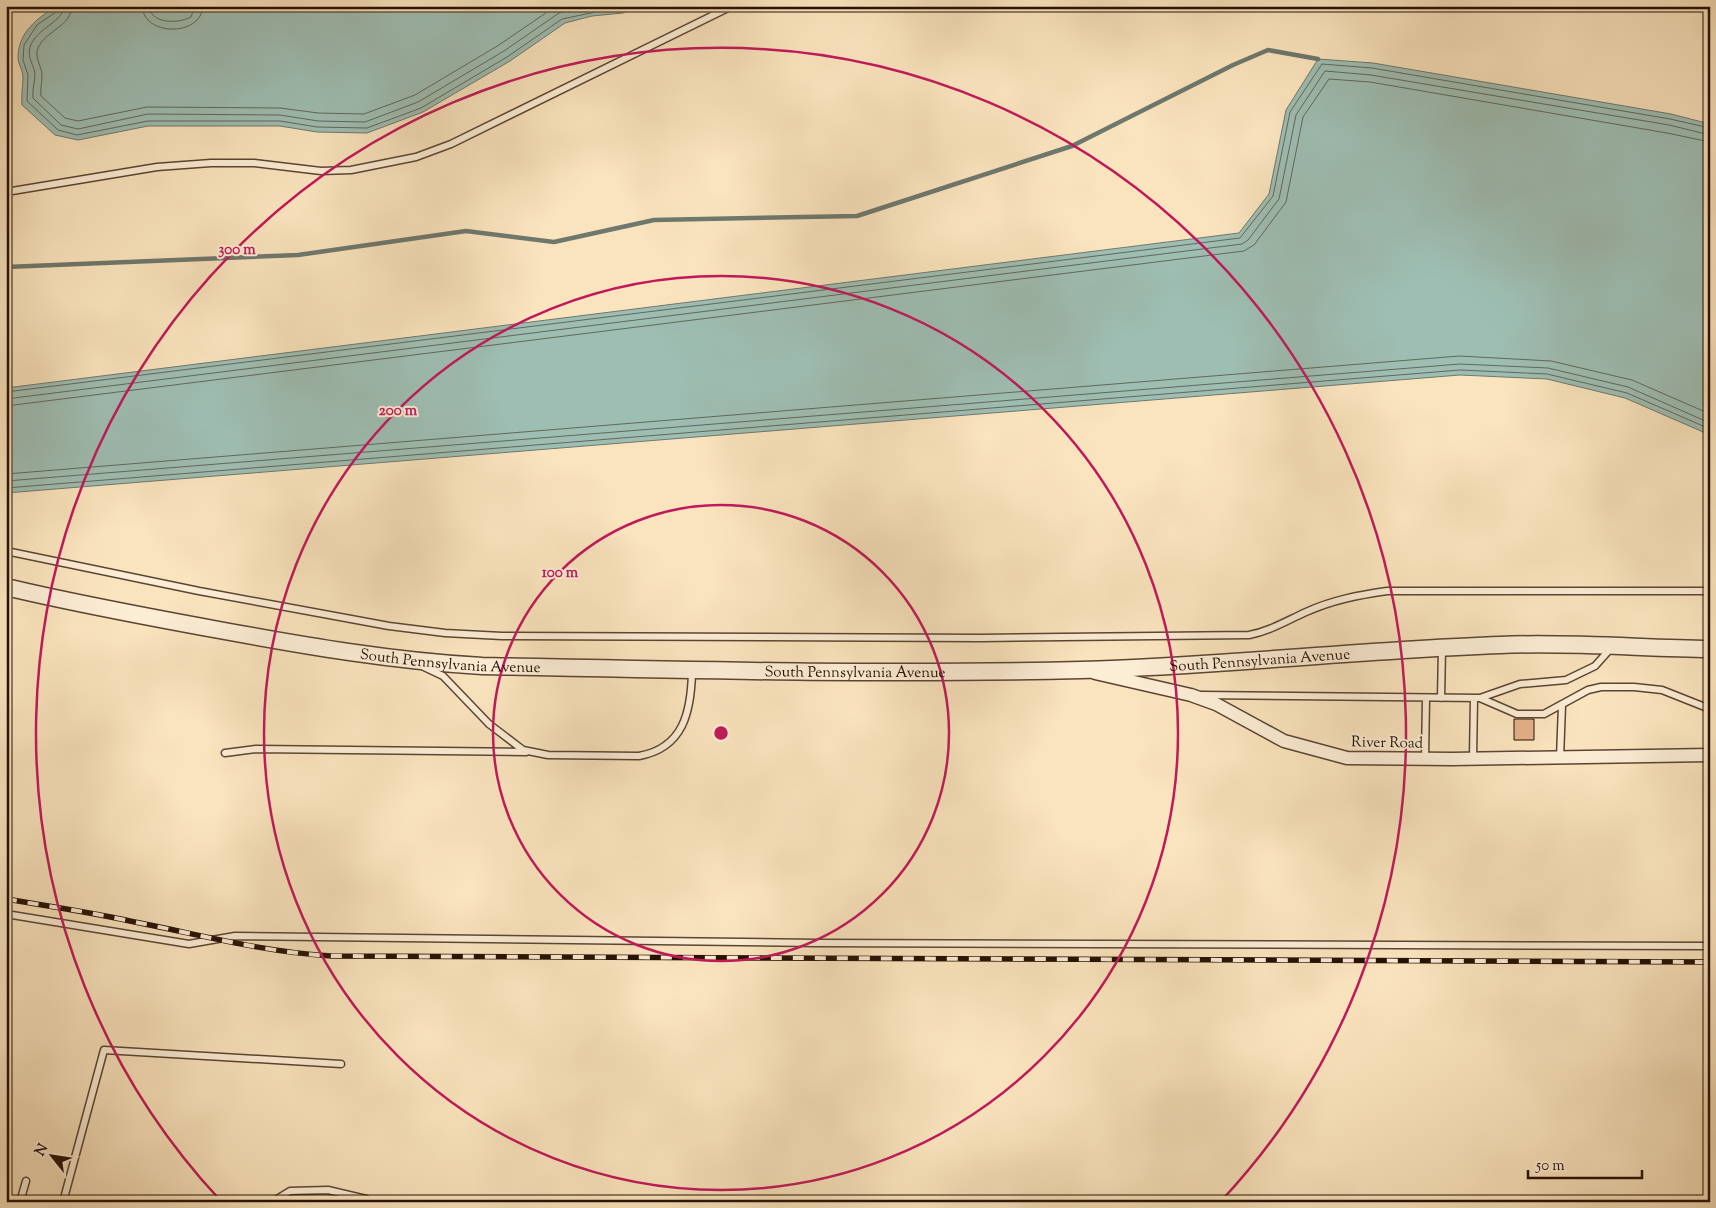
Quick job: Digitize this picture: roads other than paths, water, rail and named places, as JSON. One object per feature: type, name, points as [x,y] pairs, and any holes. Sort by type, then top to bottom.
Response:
[{"type":"street","name":"South Pennsylvania Avenue","points":[[6,587],[143,616],[327,650],[394,659],[482,666],[692,669],[1080,670],[1184,666],[1442,648],[1543,644],[1710,649]]},
{"type":"street","name":"River Road","points":[[1080,670],[1191,695],[1216,704],[1284,741],[1347,758],[1560,758],[1710,754]]},
{"type":"lane","points":[[6,192],[157,167],[254,162],[321,171],[351,170],[408,159],[451,144],[732,6]]},
{"type":"lane","points":[[6,551],[199,591],[388,626],[445,633],[502,636],[982,638],[1249,635],[1280,626],[1332,602],[1359,595],[1387,592],[1710,591]]},
{"type":"lane","points":[[1191,695],[1477,698],[1520,684],[1566,680],[1595,666],[1613,646]]},
{"type":"lane","points":[[1441,698],[1442,648]]},
{"type":"lane","points":[[394,659],[421,666],[443,676],[507,740],[523,750],[557,755],[639,756],[652,754],[670,742],[686,718],[692,696],[692,669]]},
{"type":"lane","points":[[1477,698],[1517,714],[1544,714],[1588,690],[1601,687],[1634,687],[1662,690],[1710,710]]},
{"type":"lane","points":[[1425,759],[1426,698]]},
{"type":"lane","points":[[1473,758],[1477,698]]},
{"type":"lane","points":[[1560,758],[1562,705]]},
{"type":"lane","points":[[225,753],[256,750],[532,752]]},
{"type":"lane","points":[[6,914],[190,944],[222,937],[245,936],[778,942],[1710,946]]},
{"type":"lane","points":[[63,1202],[104,1050],[341,1064]]},
{"type":"lane","points":[[20,1202],[26,1181]]},
{"type":"lane","points":[[272,1202],[290,1191],[318,1190],[356,1197],[369,1202]]},
{"type":"water","points":[[56,6],[150,6],[170,10],[204,6],[637,6],[623,13],[592,16],[565,23],[510,61],[423,112],[367,133],[317,132],[280,126],[148,126],[78,140],[55,135],[22,105],[23,74],[18,58],[21,41],[36,21]]},
{"type":"water","points":[[1318,59],[1373,63],[1671,114],[1710,124],[1710,435],[1625,398],[1547,379],[1460,375],[6,493],[6,388],[1239,233],[1269,194],[1286,110]]},
{"type":"waterway","points":[[6,267],[298,255],[466,231],[554,242],[654,220],[857,216],[1072,146],[1233,65],[1268,50],[1318,59]]},
{"type":"railway","points":[[6,899],[99,915],[255,947],[331,956],[1710,962]]}]
